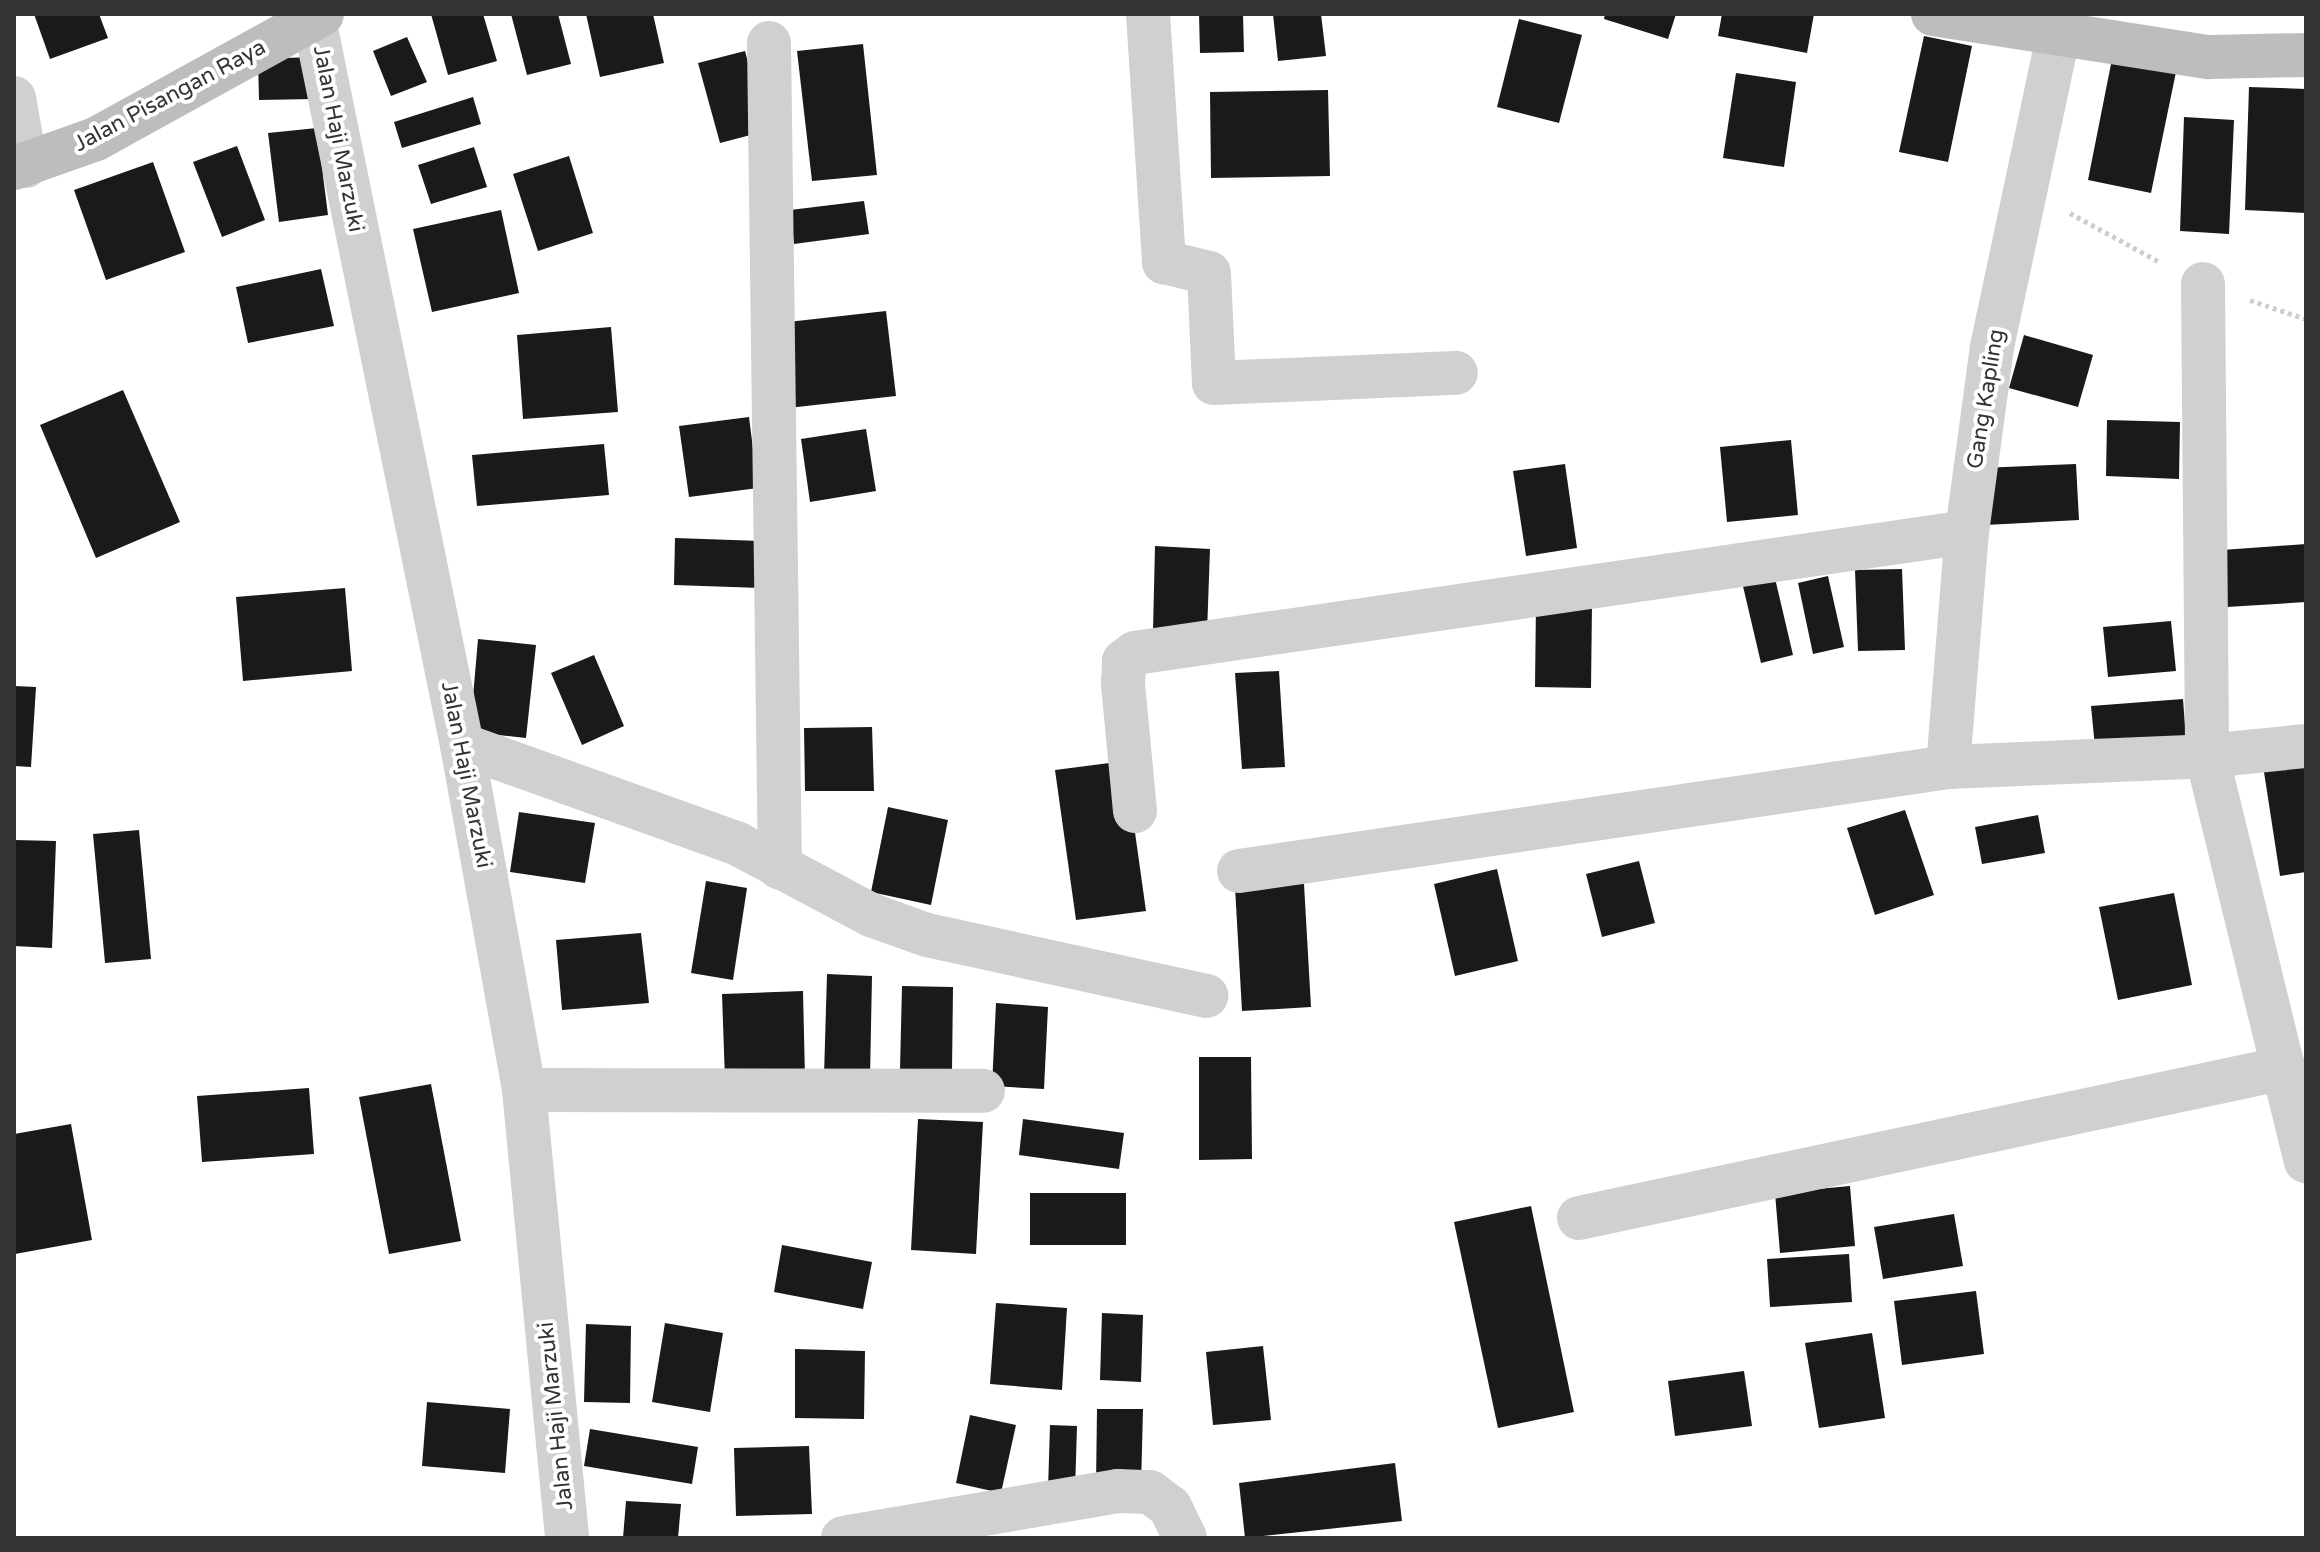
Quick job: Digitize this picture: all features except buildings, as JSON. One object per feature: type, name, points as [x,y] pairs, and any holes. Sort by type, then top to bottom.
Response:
[{"type":"street","points":[[1148,14],[1164,262],[1209,273],[1214,383],[1456,373]]},
{"type":"street","points":[[1933,14],[2058,37],[2209,57],[2306,55]]},
{"type":"street","name":"Jalan Pisangan Raya","points":[[20,167],[96,139],[318,17]]},
{"type":"street","name":"Jalan Haji Marzuki","points":[[318,17],[462,745],[524,1090],[567,1538]]},
{"type":"street","name":"Gang Kapling","points":[[1948,767],[1967,532],[1992,347],[2058,37]]},
{"type":"street","points":[[769,43],[780,868]]},
{"type":"street","points":[[14,98],[20,167]]},
{"type":"street","points":[[2203,284],[2207,756],[2306,1161]]},
{"type":"street","points":[[1135,811],[1123,683],[1124,661],[1135,653],[1967,532]]},
{"type":"street","points":[[462,745],[738,844],[871,915],[927,935],[1206,996]]},
{"type":"street","points":[[1239,871],[1948,767],[2207,756],[2306,746]]},
{"type":"street","points":[[1579,1218],[2284,1068]]},
{"type":"street","points":[[524,1090],[983,1091]]},
{"type":"street","points":[[843,1538],[1118,1491],[1150,1492],[1170,1507],[1185,1538]]}]
